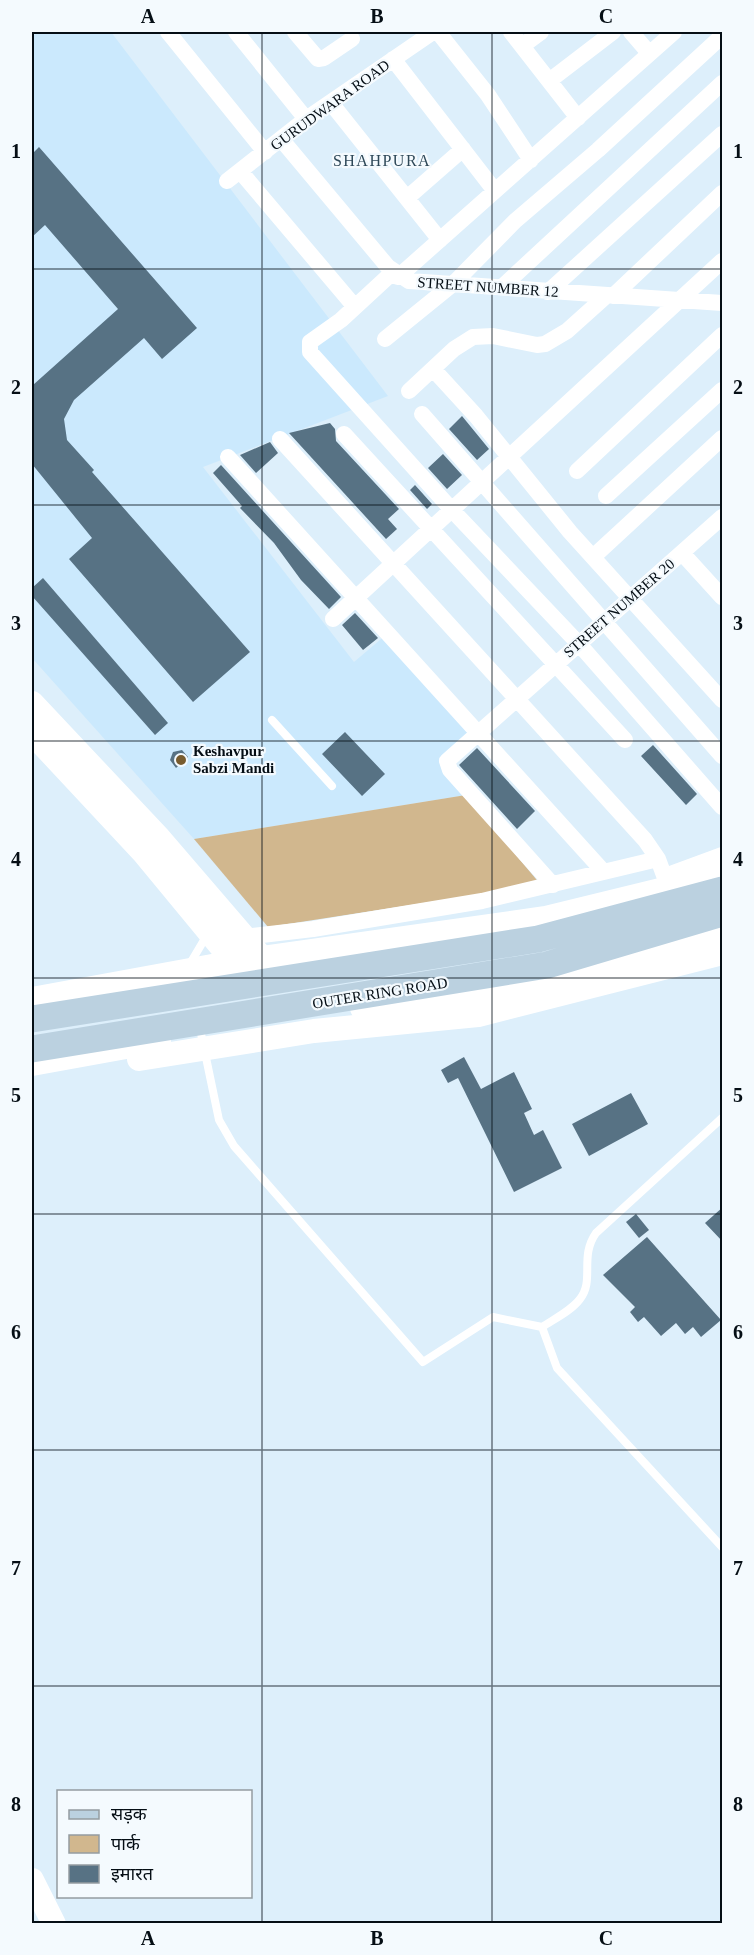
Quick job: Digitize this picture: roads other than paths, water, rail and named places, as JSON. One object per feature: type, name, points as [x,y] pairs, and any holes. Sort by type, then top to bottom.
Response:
[{"type":"main road","name":"OUTER RING ROAD","points":[[32,1019],[538,939],[723,890]]},
{"type":"main road","name":"OUTER RING ROAD","points":[[32,1049],[547,965],[723,913]]},
{"type":"street","name":"GURUDWARA ROAD","points":[[168,32],[265,152],[306,119],[433,32]]},
{"type":"street","points":[[236,32],[306,119]]},
{"type":"street","points":[[295,32],[318,59],[324,58],[353,34]]},
{"type":"street","points":[[438,32],[488,95],[531,160]]},
{"type":"street","points":[[510,32],[578,118]]},
{"type":"street","points":[[522,46],[541,32]]},
{"type":"street","points":[[549,81],[613,32]]},
{"type":"street","points":[[631,32],[649,53]]},
{"type":"street","points":[[674,32],[440,240],[310,342],[310,352],[452,510],[579,644],[723,807]]},
{"type":"street","points":[[385,339],[454,282],[515,221],[598,150],[723,36]]},
{"type":"street","points":[[393,59],[495,191]]},
{"type":"street","points":[[502,287],[723,83]]},
{"type":"street","points":[[331,103],[440,240]]},
{"type":"street","points":[[548,292],[723,134]]},
{"type":"street","points":[[281,139],[322,191],[396,274]]},
{"type":"street","points":[[407,198],[463,149]]},
{"type":"street","points":[[265,152],[233,176],[355,308]]},
{"type":"street","points":[[408,391],[454,349],[473,337],[493,336],[537,345],[554,340],[610,296],[723,193]]},
{"type":"street","points":[[333,619],[723,261]]},
{"type":"street","name":"STREET NUMBER 12","points":[[396,274],[424,283],[454,282],[548,292],[723,303]]},
{"type":"street","points":[[577,471],[723,335]]},
{"type":"street","points":[[433,369],[593,557],[723,700]]},
{"type":"street","points":[[606,496],[723,390]]},
{"type":"street","points":[[422,414],[723,756]]},
{"type":"street","points":[[344,434],[625,740]]},
{"type":"street","points":[[593,557],[723,438]]},
{"type":"street","points":[[280,439],[645,840],[658,859],[667,883]]},
{"type":"street","points":[[228,457],[603,872]]},
{"type":"street","name":"STREET NUMBER 20","points":[[553,885],[447,765],[479,733],[723,517]]},
{"type":"street","points":[[682,553],[723,597]]},
{"type":"street","points":[[32,703],[152,846],[209,932],[234,962]]},
{"type":"street","points":[[32,733],[152,846],[244,937],[262,958]]},
{"type":"street","points":[[667,883],[723,855]]},
{"type":"street","points":[[244,937],[426,910],[553,885],[658,859]]},
{"type":"street","points":[[32,999],[234,962],[546,918],[667,883],[723,875]]},
{"type":"street","name":"OUTER RING ROAD","points":[[32,1064],[201,1032],[554,981],[723,931]]},
{"type":"street","points":[[444,933],[452,995]]},
{"type":"street","points":[[32,1073],[201,1032],[314,1030],[478,1015],[723,953]]},
{"type":"street","points":[[103,986],[111,1050]]},
{"type":"street","points":[[32,1880],[54,1923]]},
{"type":"lane","points":[[272,720],[332,786]]},
{"type":"lane","points":[[194,1002],[188,970],[189,963],[209,932]]},
{"type":"lane","points":[[201,1032],[219,1120],[234,1146],[423,1362],[493,1317],[542,1327],[580,1300],[586,1284],[586,1253],[596,1233],[723,1118]]},
{"type":"lane","points":[[542,1327],[557,1368],[723,1547]]},
{"type":"place","name":"Keshavpur Sabzi Mandi","points":[[181,760]]},
{"type":"district","name":"SHAHPURA","points":[[382,160]]}]
